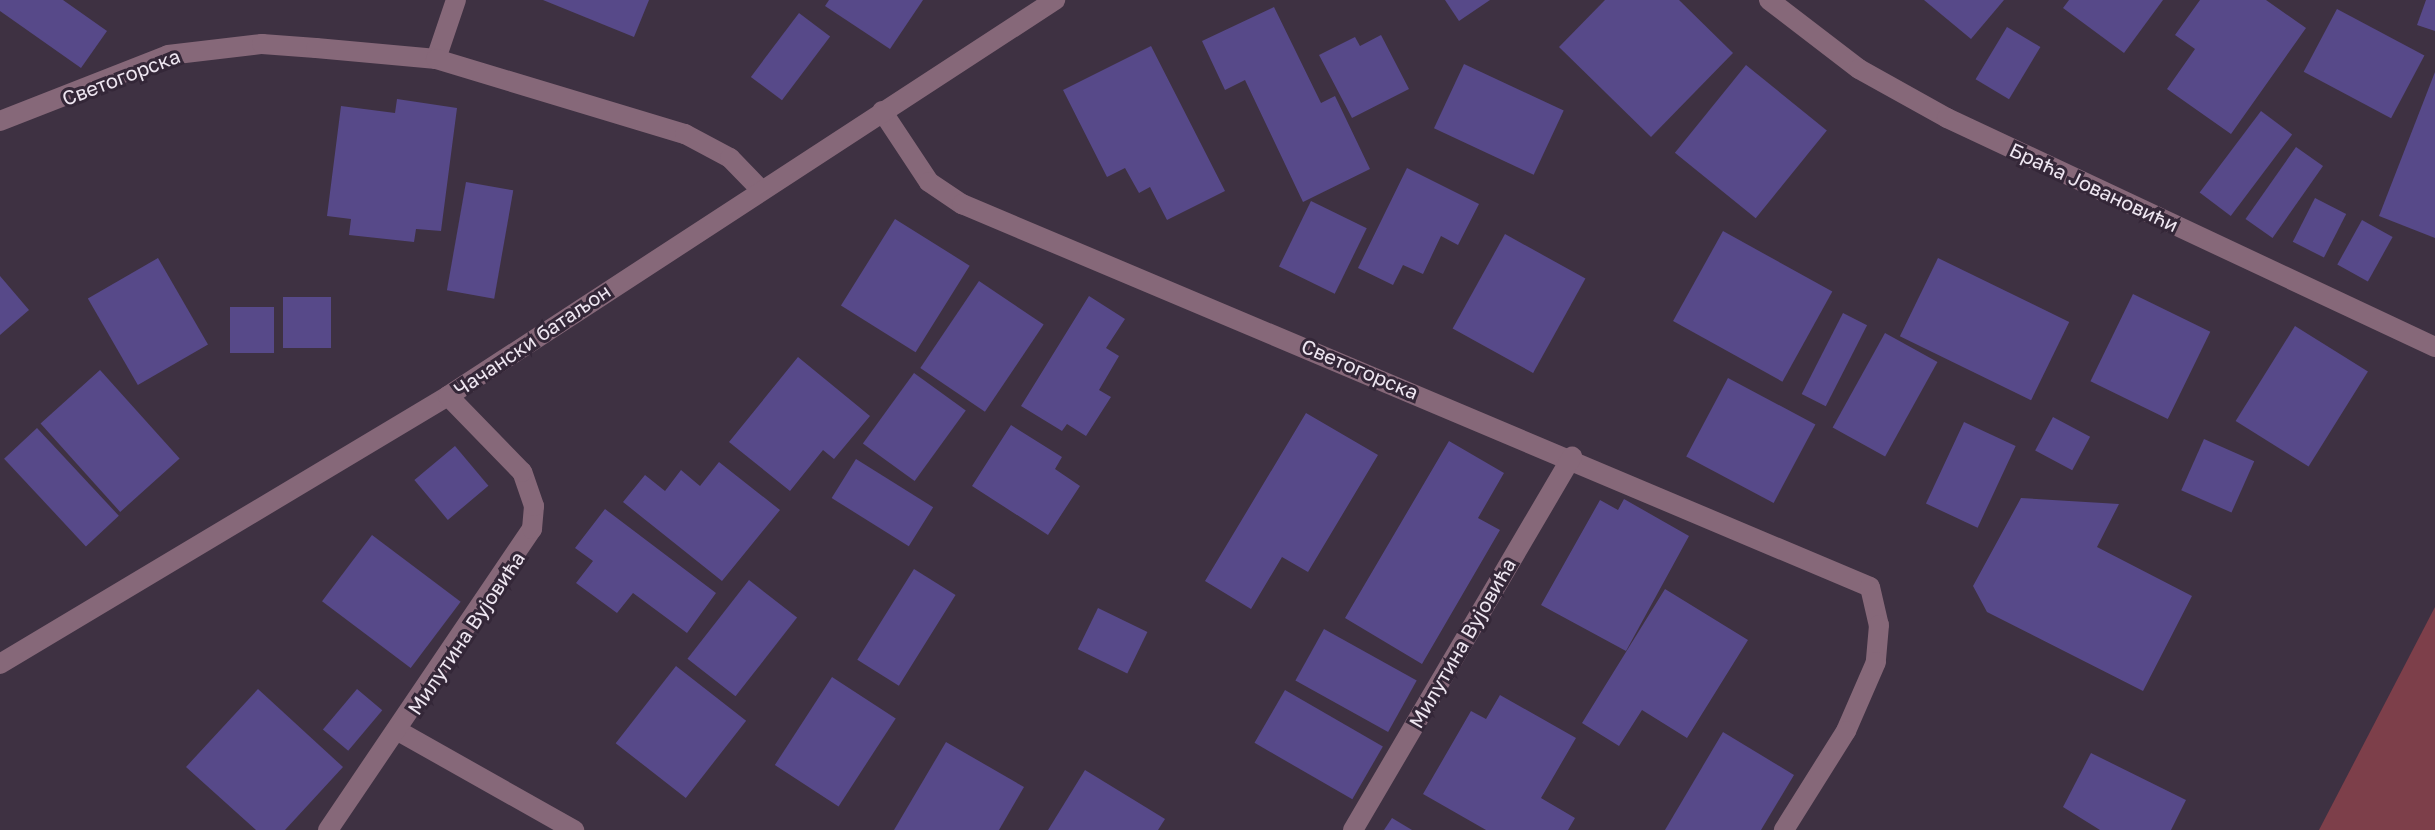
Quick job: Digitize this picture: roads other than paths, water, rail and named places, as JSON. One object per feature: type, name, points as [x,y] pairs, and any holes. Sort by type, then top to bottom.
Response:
[{"type":"street","points":[[436,59],[456,0]]},
{"type":"street","name":"Чачански батаљон","points":[[0,664],[448,396],[760,189],[1055,0]]},
{"type":"street","name":"Браћа Јовановићи","points":[[1769,0],[1859,69],[1947,118],[2435,347]]},
{"type":"street","name":"Светогорска","points":[[0,121],[168,55],[206,47],[262,44],[436,59],[685,134],[730,158],[760,189]]},
{"type":"street","name":"Светогорска","points":[[882,111],[929,182],[962,204],[1572,457],[1870,587],[1879,625],[1876,662],[1846,731],[1784,830]]},
{"type":"street","name":"Милутина Вујовића","points":[[328,830],[400,732],[532,529],[534,506],[522,472],[448,396]]},
{"type":"street","name":"Милутина Вујовића","points":[[1353,830],[1572,457]]},
{"type":"street","points":[[400,732],[574,830]]}]
